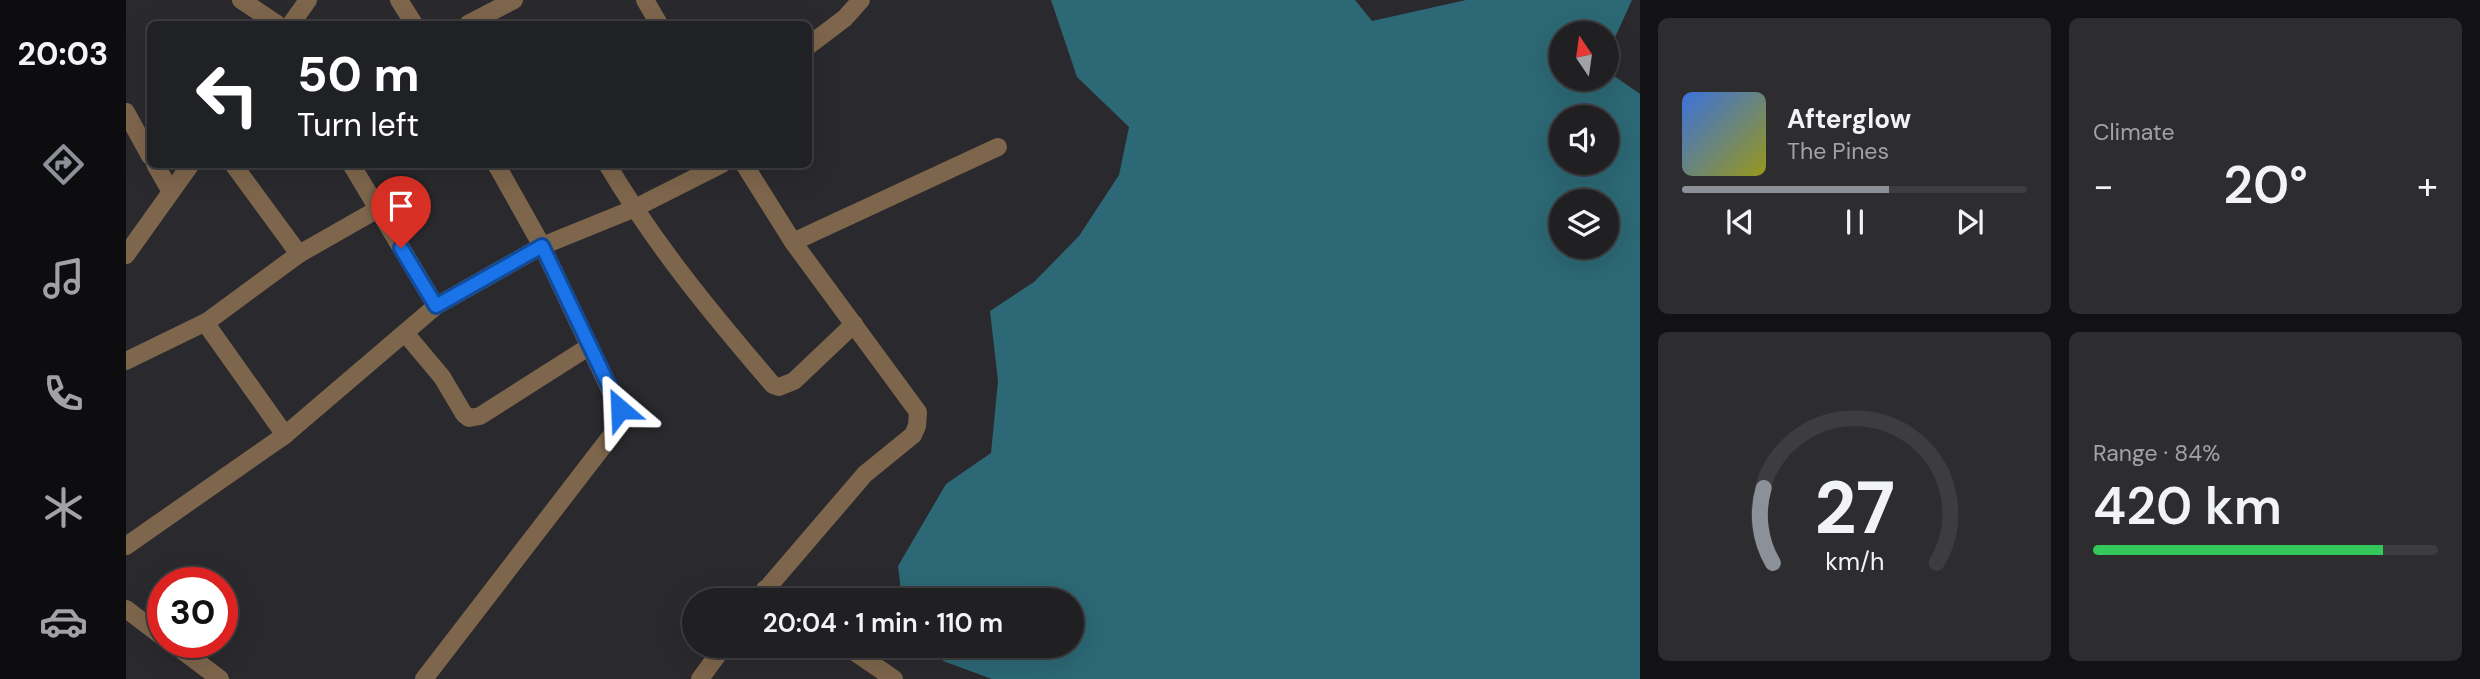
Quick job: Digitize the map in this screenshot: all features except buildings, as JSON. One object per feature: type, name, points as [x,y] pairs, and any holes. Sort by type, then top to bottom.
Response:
[{"type":"street","points":[[241,0],[272,21]]},
{"type":"street","points":[[293,21],[308,0]]},
{"type":"street","points":[[399,0],[412,21]]},
{"type":"street","points":[[474,21],[514,0]]},
{"type":"street","points":[[645,0],[657,21]]},
{"type":"street","points":[[812,43],[845,18],[861,0]]},
{"type":"street","points":[[126,112],[132,138],[147,153]]},
{"type":"street","points":[[793,242],[998,147]]},
{"type":"street","points":[[157,168],[171,192]]},
{"type":"street","points":[[126,255],[188,168]]},
{"type":"street","points":[[236,168],[299,254]]},
{"type":"street","points":[[353,168],[436,306]]},
{"type":"street","points":[[424,679],[621,423],[620,409],[542,246],[498,168]]},
{"type":"street","points":[[609,168],[633,209],[689,286],[774,384],[779,387],[794,382],[854,324]]},
{"type":"street","points":[[126,546],[285,435],[436,306],[542,246],[633,209],[714,168]]},
{"type":"street","points":[[747,168],[793,242],[918,412],[913,435],[865,474],[767,588]]},
{"type":"street","points":[[126,361],[208,321],[299,254],[378,209]]},
{"type":"street","points":[[208,321],[209,328],[285,435]]},
{"type":"street","points":[[405,333],[442,377],[469,418],[480,416],[590,346]]},
{"type":"street","points":[[126,609],[147,624]]},
{"type":"street","points":[[192,658],[220,679]]},
{"type":"street","points":[[700,679],[715,658]]},
{"type":"street","points":[[863,658],[894,679]]},
{"type":"water","points":[[1051,0],[1355,0],[1372,21],[1466,0],[1632,0],[1619,29],[1619,21],[1549,21],[1549,91],[1619,91],[1619,79],[1640,94],[1640,679],[992,679],[943,661],[942,658],[1084,658],[1084,588],[901,588],[898,566],[946,484],[991,453],[998,381],[990,311],[1034,282],[1079,236],[1119,175],[1129,127],[1077,77]]},
{"type":"route","points":[[401,248],[436,306],[542,246],[620,409]]}]
